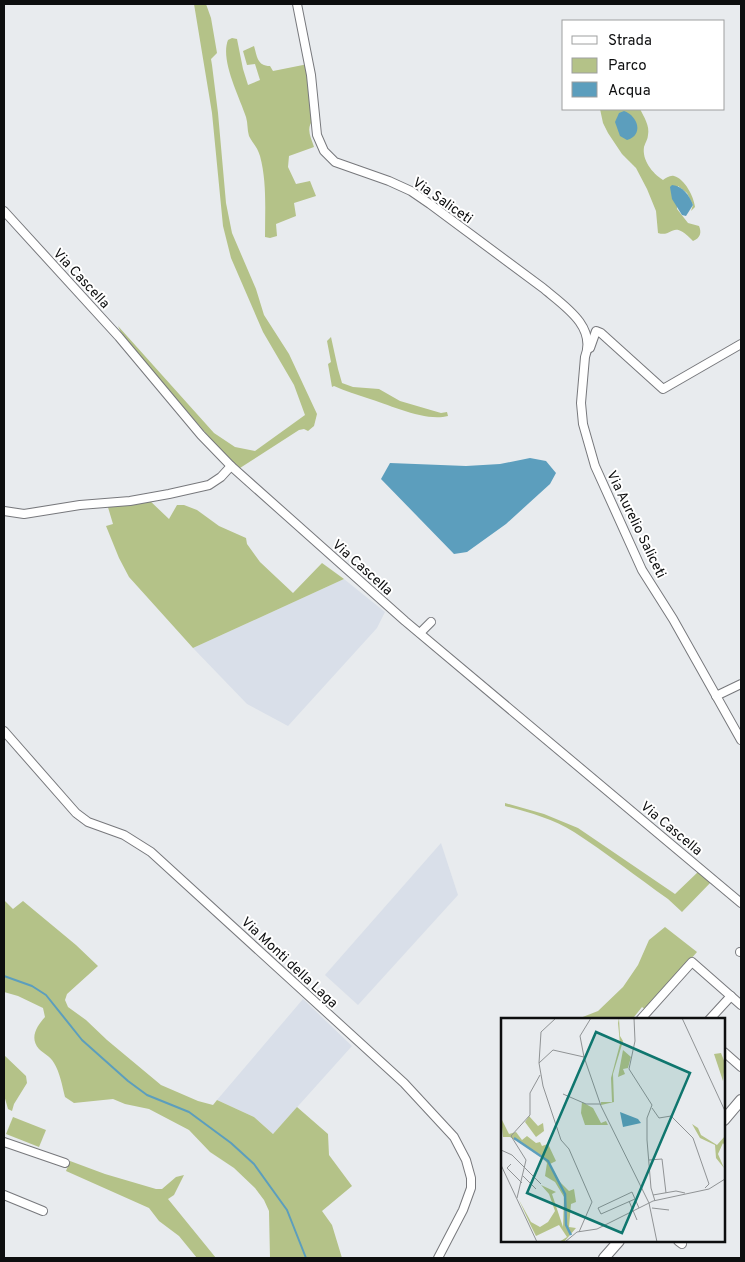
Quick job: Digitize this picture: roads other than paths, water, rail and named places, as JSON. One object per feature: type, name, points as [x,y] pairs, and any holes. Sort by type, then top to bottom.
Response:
[{"type":"main road","points":[[725,1119],[741,1100]]},
{"type":"main road","points":[[604,1258],[618,1242]]},
{"type":"street","name":"Via Saliceti","points":[[296,4],[310,68],[317,136],[328,157],[336,162],[411,191],[543,288],[584,327],[587,333],[588,352],[585,357]]},
{"type":"street","name":"Via Cascella","points":[[4,211],[119,337],[201,435],[231,466],[420,633],[741,903]]},
{"type":"street","points":[[585,357],[596,332],[601,333],[663,389],[741,344]]},
{"type":"street","name":"Via Aurelio Saliceti","points":[[585,357],[581,403],[583,424],[595,466],[642,570],[673,619],[741,740]]},
{"type":"street","points":[[4,512],[24,514],[80,505],[130,501],[169,494],[209,484],[221,477],[231,466]]},
{"type":"street","points":[[420,633],[431,622]]},
{"type":"street","points":[[716,696],[741,684]]},
{"type":"street","name":"Via Monti della Laga","points":[[4,731],[76,814],[88,822],[120,834],[151,852],[404,1083],[451,1132],[465,1156],[470,1171],[471,1186],[463,1210],[438,1258]]},
{"type":"street","points":[[642,1018],[692,962],[741,1005]]},
{"type":"street","points":[[712,1018],[731,996]]},
{"type":"street","points":[[725,1053],[741,1067]]},
{"type":"street","points":[[4,1142],[65,1163]]},
{"type":"street","points":[[4,1195],[44,1211]]},
{"type":"water","points":[[624,111],[633,117],[637,126],[636,134],[627,140],[620,136],[615,122],[619,113]]},
{"type":"water","points":[[672,185],[682,189],[693,205],[686,216],[682,215],[672,199],[670,187]]},
{"type":"water","points":[[530,458],[546,461],[556,473],[550,484],[506,524],[467,552],[454,554],[381,479],[390,463],[466,466],[500,464]]},
{"type":"waterway","points":[[4,976],[32,986],[46,995],[82,1040],[128,1081],[147,1095],[189,1112],[231,1143],[254,1164],[287,1210],[306,1258]]}]
